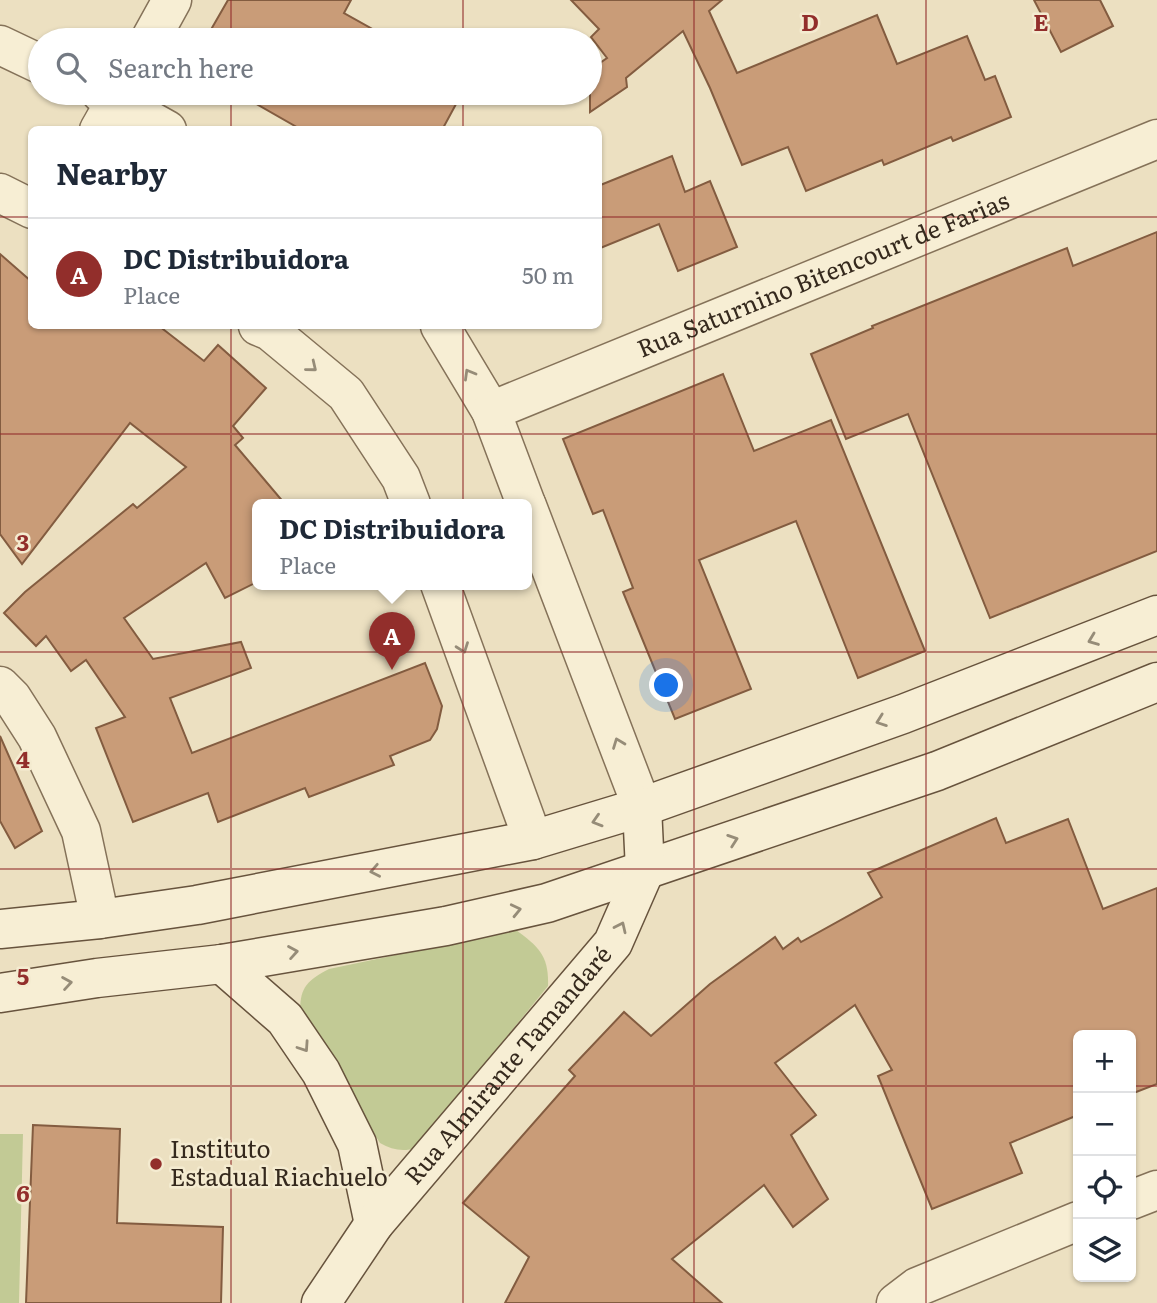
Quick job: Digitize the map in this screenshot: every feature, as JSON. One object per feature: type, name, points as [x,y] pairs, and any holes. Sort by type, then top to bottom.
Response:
[{"type":"street","points":[[157,28],[172,0]]},
{"type":"street","points":[[0,45],[28,58]]},
{"type":"street","points":[[111,105],[158,126]]},
{"type":"street","name":"Rua Saturnino Bitencourt de Farias","points":[[491,411],[1157,139]]},
{"type":"street","points":[[0,193],[28,207]]},
{"type":"street","points":[[265,329],[346,394],[401,478],[409,499]]},
{"type":"street","name":"Rua Almirante Tamandaré","points":[[442,329],[491,411],[524,499]]},
{"type":"street","name":"Rua Almirante Tamandaré","points":[[321,1303],[374,1224],[613,943],[645,870],[642,807],[532,521]]},
{"type":"street","points":[[442,590],[533,840]]},
{"type":"street","points":[[0,929],[100,919],[197,905],[533,840],[642,807],[903,714],[1157,615]]},
{"type":"street","points":[[0,993],[97,978],[222,964],[446,926],[547,903],[937,771],[1157,682]]},
{"type":"street","points":[[0,685],[12,698],[37,737],[80,831],[100,919]]},
{"type":"street","points":[[222,964],[285,1019],[321,1072],[358,1144],[374,1224]]},
{"type":"street","points":[[1136,1198],[1157,1190]]},
{"type":"street","points":[[896,1303],[917,1287],[1073,1224]]},
{"type":"green space","points":[[516,930],[541,953],[547,967],[548,986],[416,1148],[398,1150],[380,1143],[301,1021],[300,1002],[304,989],[313,979],[329,969]]},
{"type":"green space","points":[[0,1134],[23,1134],[19,1303],[0,1303]]},
{"type":"building","points":[[228,0],[351,0],[344,13],[371,28],[212,28]]},
{"type":"building","points":[[571,0],[722,0],[709,11],[737,73],[877,15],[897,64],[967,36],[985,80],[995,76],[1011,117],[953,141],[951,137],[884,165],[882,160],[806,191],[788,147],[742,165],[683,31],[626,78],[627,87],[602,104],[602,62],[607,58],[602,51],[602,28],[598,28]]},
{"type":"building","points":[[1034,0],[1100,0],[1113,26],[1061,52]]},
{"type":"building","points":[[258,105],[456,105],[444,126],[295,126]]},
{"type":"building","points":[[590,105],[600,105],[590,112]]},
{"type":"building","points":[[672,156],[685,192],[710,181],[737,247],[678,271],[659,224],[602,247],[602,184]]},
{"type":"building","points":[[1157,232],[1157,551],[990,618],[908,414],[846,439],[811,354],[873,328],[872,326],[1067,248],[1073,266]]},
{"type":"building","points":[[0,254],[28,278],[28,329],[163,329],[204,361],[218,345],[266,388],[233,426],[243,438],[235,445],[281,499],[252,499],[252,584],[225,598],[206,563],[124,618],[153,659],[241,642],[251,668],[170,698],[192,753],[425,663],[442,706],[437,729],[430,740],[390,756],[394,765],[309,797],[305,788],[218,822],[208,793],[133,822],[96,728],[125,717],[86,660],[71,671],[46,636],[36,646],[4,613],[25,592],[133,504],[137,508],[186,467],[130,423],[22,564],[0,534]]},
{"type":"building","points":[[723,374],[754,451],[831,420],[925,651],[858,678],[796,521],[699,560],[751,689],[675,719],[623,592],[633,588],[603,510],[593,514],[563,439]]},
{"type":"building","points":[[0,736],[42,831],[15,848],[0,821]]},
{"type":"building","points":[[996,818],[1006,843],[1068,819],[1103,909],[1157,888],[1157,1084],[1136,1092],[1136,1030],[1073,1030],[1073,1117],[1010,1143],[1022,1173],[932,1209],[878,1076],[892,1070],[855,1005],[775,1063],[816,1115],[791,1135],[828,1199],[793,1227],[764,1185],[672,1259],[722,1303],[505,1303],[529,1257],[463,1203],[575,1076],[569,1070],[624,1012],[651,1036],[710,984],[775,937],[783,949],[798,938],[801,942],[882,897],[868,873]]},
{"type":"building","points":[[33,1125],[120,1129],[117,1223],[223,1227],[221,1303],[26,1303]]},
{"type":"place","name":"DC Distribuidora","points":[[392,670]]},
{"type":"place","name":"Instituto Estadual Riachuelo","points":[[156,1164]]}]
